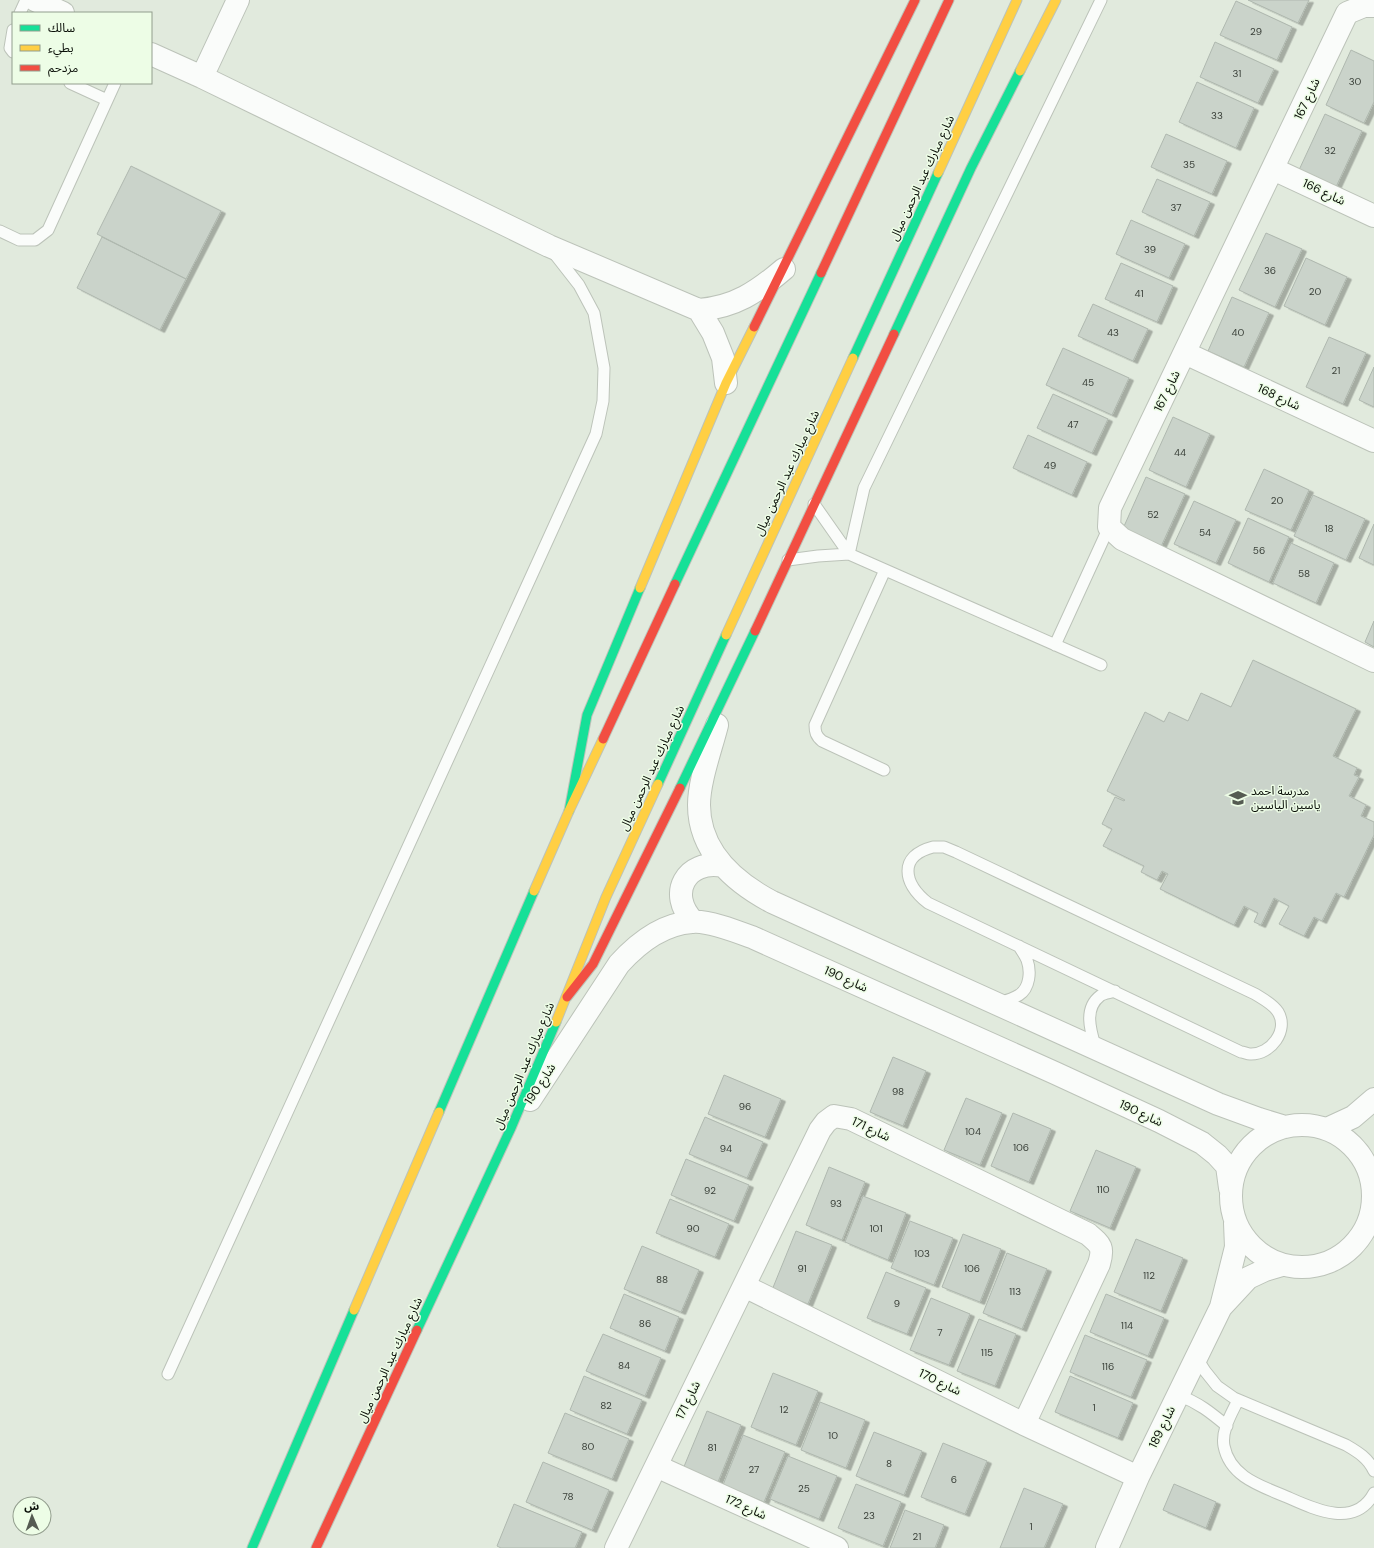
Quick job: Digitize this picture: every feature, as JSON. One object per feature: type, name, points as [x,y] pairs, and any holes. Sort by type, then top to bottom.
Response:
[{"type":"main road","points":[[569,811],[587,716],[726,383],[784,269],[915,0]]},
{"type":"main road","points":[[252,1548],[569,811],[949,0]]},
{"type":"main road","name":"شارع مبارك عبد الرحمن ميال","points":[[316,1548],[511,1128],[567,997],[606,897],[1017,0]]},
{"type":"main road","points":[[567,997],[593,964],[722,702],[971,168],[1056,0]]},
{"type":"street","points":[[35,0],[61,12]]},
{"type":"street","points":[[202,77],[238,0]]},
{"type":"street","name":"شارع 167","points":[[1109,527],[1110,508],[1347,13],[1364,6],[1374,6]]},
{"type":"street","points":[[152,54],[202,77],[549,246],[699,310],[714,309],[735,302],[762,288],[784,269]]},
{"type":"street","name":"شارع 166","points":[[1273,169],[1374,216]]},
{"type":"street","points":[[699,310],[713,333],[723,358],[726,383]]},
{"type":"street","name":"شارع 168","points":[[1185,353],[1374,441]]},
{"type":"street","points":[[1109,527],[1122,539],[1374,662]]},
{"type":"street","points":[[722,702],[701,788],[699,805],[700,821],[705,838],[723,866],[745,886],[772,902],[1218,1104],[1259,1119],[1285,1126],[1306,1125],[1327,1129],[1346,1140],[1362,1157],[1372,1171],[1373,1199],[1370,1220],[1359,1239],[1344,1254],[1325,1264],[1304,1268],[1282,1265],[1262,1256],[1246,1241],[1235,1222],[1230,1205],[1230,1188],[1236,1167],[1248,1149],[1265,1135],[1285,1126]]},
{"type":"street","points":[[693,921],[686,914],[681,905],[680,895],[682,885],[694,870],[703,865],[713,864],[723,866]]},
{"type":"street","name":"شارع 190","points":[[511,1128],[619,964],[644,940],[675,925],[693,921],[724,928],[754,938],[1159,1121],[1202,1143],[1217,1155],[1227,1166],[1230,1188]]},
{"type":"street","points":[[1327,1129],[1353,1117],[1374,1099]]},
{"type":"street","name":"شارع 171","points":[[616,1548],[820,1130],[826,1122],[834,1116],[851,1119],[1088,1234],[1100,1246],[1102,1252],[1099,1264],[1024,1424]]},
{"type":"street","name":"شارع 189","points":[[1107,1548],[1138,1477],[1221,1307],[1236,1247],[1235,1222]]},
{"type":"street","name":"شارع 189","points":[[1221,1307],[1248,1278],[1265,1270],[1282,1265]]},
{"type":"street","name":"شارع 170","points":[[744,1286],[1024,1424],[1138,1477]]},
{"type":"street","name":"شارع 172","points":[[656,1466],[837,1548]]},
{"type":"lane","points":[[20,12],[26,0]]},
{"type":"lane","points":[[849,554],[864,488],[1101,0]]},
{"type":"lane","points":[[12,36],[10,48],[12,51]]},
{"type":"lane","points":[[72,84],[107,100]]},
{"type":"lane","points":[[0,231],[19,240],[34,240],[48,230],[115,84]]},
{"type":"lane","points":[[168,1374],[596,434],[603,401],[604,368],[594,313],[579,285],[549,246]]},
{"type":"lane","points":[[814,504],[849,554]]},
{"type":"lane","points":[[1056,645],[1109,527]]},
{"type":"lane","points":[[788,560],[849,554],[1101,665]]},
{"type":"lane","points":[[884,770],[822,741],[817,736],[815,731],[816,724],[885,570]]},
{"type":"lane","points":[[933,847],[944,847],[956,852],[1255,994],[1270,1003],[1278,1012],[1282,1024],[1279,1036],[1271,1046],[1262,1051],[1251,1054],[1241,1052],[1115,991],[928,903],[918,895],[912,886],[908,874],[909,862],[914,855],[933,847]]},
{"type":"lane","points":[[997,1003],[1021,994],[1028,984],[1029,970],[1027,960],[1019,946]]},
{"type":"lane","points":[[1096,1049],[1091,1030],[1090,1015],[1094,1002],[1101,995],[1115,991]]},
{"type":"lane","points":[[1196,1357],[1217,1386],[1238,1400],[1346,1445],[1361,1454],[1374,1471]]},
{"type":"lane","points":[[1178,1395],[1194,1401],[1202,1406],[1226,1426]]},
{"type":"lane","points":[[1238,1400],[1226,1426],[1223,1444],[1227,1458],[1237,1471],[1251,1482],[1320,1511],[1340,1514],[1354,1512],[1363,1507],[1374,1493]]},
{"type":"building","points":[[1248,0],[1309,0],[1298,23]]},
{"type":"building","points":[[1236,1],[1292,27],[1277,60],[1220,35]]},
{"type":"building","points":[[1215,42],[1274,69],[1258,103],[1200,77]]},
{"type":"building","points":[[1351,50],[1374,61],[1374,102],[1364,123],[1326,105]]},
{"type":"building","points":[[1197,82],[1254,108],[1236,148],[1179,122]]},
{"type":"building","points":[[1325,114],[1362,131],[1336,187],[1299,170]]},
{"type":"building","points":[[1166,134],[1227,161],[1212,194],[1151,167]]},
{"type":"building","points":[[131,166],[221,211],[186,279],[97,234]]},
{"type":"building","points":[[1157,179],[1210,202],[1194,236],[1142,212]]},
{"type":"building","points":[[1131,220],[1185,244],[1169,278],[1116,254]]},
{"type":"building","points":[[1266,233],[1302,249],[1275,307],[1239,290]]},
{"type":"building","points":[[102,237],[186,279],[160,330],[77,288]]},
{"type":"building","points":[[1306,258],[1347,277],[1325,325],[1284,306]]},
{"type":"building","points":[[1121,263],[1173,286],[1157,322],[1105,299]]},
{"type":"building","points":[[1232,297],[1269,313],[1244,367],[1208,351]]},
{"type":"building","points":[[1093,304],[1148,329],[1133,361],[1078,336]]},
{"type":"building","points":[[1329,337],[1366,353],[1343,404],[1306,387]]},
{"type":"building","points":[[1063,348],[1129,378],[1112,415],[1046,385]]},
{"type":"building","points":[[1374,367],[1374,407],[1359,400]]},
{"type":"building","points":[[1053,394],[1108,419],[1092,453],[1037,428]]},
{"type":"building","points":[[1173,417],[1210,434],[1186,487],[1149,470]]},
{"type":"building","points":[[1028,435],[1087,462],[1072,495],[1013,468]]},
{"type":"building","points":[[1264,469],[1309,490],[1291,530],[1245,510]]},
{"type":"building","points":[[1146,477],[1185,494],[1159,551],[1121,533]]},
{"type":"building","points":[[1313,495],[1365,519],[1346,560],[1294,536]]},
{"type":"building","points":[[1194,501],[1236,520],[1216,563],[1174,544]]},
{"type":"building","points":[[1248,518],[1289,537],[1269,582],[1228,563]]},
{"type":"building","points":[[1374,524],[1374,565],[1359,558]]},
{"type":"building","points":[[1291,543],[1334,563],[1316,603],[1273,583]]},
{"type":"building","points":[[1374,621],[1374,647],[1365,642]]},
{"type":"building","name":"مدرسة احمد ياسين الياسين","points":[[1253,660],[1356,709],[1333,756],[1357,768],[1354,775],[1359,777],[1349,796],[1366,805],[1361,816],[1374,822],[1374,835],[1344,897],[1336,893],[1322,921],[1314,917],[1304,936],[1279,924],[1289,906],[1274,898],[1261,925],[1254,922],[1258,913],[1244,906],[1234,925],[1160,889],[1168,874],[1162,871],[1157,880],[1141,872],[1144,866],[1103,846],[1112,829],[1102,824],[1115,797],[1124,801],[1125,800],[1107,791],[1145,712],[1164,722],[1169,712],[1188,721],[1201,693],[1231,707]]},
{"type":"building","points":[[893,1057],[926,1071],[903,1126],[870,1112]]},
{"type":"building","points":[[724,1075],[781,1099],[765,1137],[708,1114]]},
{"type":"building","points":[[966,1098],[1002,1113],[980,1165],[944,1150]]},
{"type":"building","points":[[1013,1113],[1051,1129],[1029,1182],[991,1166]]},
{"type":"building","points":[[705,1117],[763,1142],[747,1178],[689,1154]]},
{"type":"building","points":[[1096,1150],[1136,1167],[1110,1228],[1070,1211]]},
{"type":"building","points":[[686,1159],[749,1185],[734,1221],[671,1195]]},
{"type":"building","points":[[829,1167],[865,1182],[842,1240],[806,1225]]},
{"type":"building","points":[[863,1196],[906,1213],[888,1260],[845,1242]]},
{"type":"building","points":[[670,1199],[729,1224],[715,1257],[656,1233]]},
{"type":"building","points":[[910,1221],[953,1238],[934,1285],[891,1268]]},
{"type":"building","points":[[796,1231],[832,1245],[808,1304],[772,1290]]},
{"type":"building","points":[[963,1234],[1001,1249],[980,1302],[942,1287]]},
{"type":"building","points":[[1136,1239],[1183,1258],[1161,1311],[1114,1292]]},
{"type":"building","points":[[642,1246],[699,1270],[681,1312],[624,1289]]},
{"type":"building","points":[[1007,1253],[1047,1269],[1022,1329],[983,1313]]},
{"type":"building","points":[[886,1272],[926,1288],[907,1334],[867,1318]]},
{"type":"building","points":[[624,1294],[679,1317],[665,1351],[610,1328]]},
{"type":"building","points":[[1106,1294],[1164,1318],[1148,1356],[1090,1332]]},
{"type":"building","points":[[931,1298],[970,1314],[949,1365],[910,1350]]},
{"type":"building","points":[[979,1319],[1016,1334],[995,1386],[957,1371]]},
{"type":"building","points":[[603,1334],[661,1358],[645,1396],[586,1371]]},
{"type":"building","points":[[1085,1335],[1147,1360],[1131,1397],[1070,1372]]},
{"type":"building","points":[[773,1373],[818,1391],[796,1445],[751,1427]]},
{"type":"building","points":[[584,1376],[642,1400],[627,1434],[570,1410]]},
{"type":"building","points":[[1070,1376],[1133,1403],[1118,1438],[1055,1412]]},
{"type":"building","points":[[820,1402],[865,1420],[846,1468],[801,1450]]},
{"type":"building","points":[[707,1411],[741,1425],[718,1482],[683,1469]]},
{"type":"building","points":[[565,1413],[629,1439],[612,1479],[548,1453]]},
{"type":"building","points":[[874,1432],[922,1451],[904,1495],[856,1476]]},
{"type":"building","points":[[743,1435],[785,1452],[764,1502],[723,1485]]},
{"type":"building","points":[[943,1443],[987,1461],[965,1514],[921,1497]]},
{"type":"building","points":[[788,1456],[837,1476],[819,1519],[770,1499]]},
{"type":"building","points":[[543,1462],[609,1490],[592,1530],[526,1502]]},
{"type":"building","points":[[856,1484],[901,1502],[883,1546],[838,1528]]},
{"type":"building","points":[[1174,1484],[1216,1502],[1206,1528],[1163,1510]]},
{"type":"building","points":[[1024,1488],[1063,1504],[1044,1548],[1000,1548]]},
{"type":"building","points":[[514,1504],[582,1532],[575,1548],[501,1548],[497,1546]]},
{"type":"building","points":[[905,1510],[944,1525],[935,1548],[890,1548]]},
{"type":"traffic: fast","points":[[894,334],[971,168],[1020,71]]},
{"type":"traffic: fast","points":[[853,358],[938,173]]},
{"type":"traffic: fast","points":[[675,584],[821,273]]},
{"type":"traffic: fast","points":[[569,811],[587,715],[640,588]]},
{"type":"traffic: fast","points":[[680,788],[755,631]]},
{"type":"traffic: fast","points":[[658,784],[726,635]]},
{"type":"traffic: fast","points":[[439,1112],[534,891]]},
{"type":"traffic: fast","points":[[417,1330],[511,1128],[556,1022]]},
{"type":"traffic: fast","points":[[252,1548],[354,1310]]},
{"type":"traffic: slow","points":[[938,173],[1017,0]]},
{"type":"traffic: slow","points":[[1020,71],[1056,0]]},
{"type":"traffic: slow","points":[[640,588],[726,383],[754,327]]},
{"type":"traffic: slow","points":[[726,635],[853,358]]},
{"type":"traffic: slow","points":[[534,891],[603,739]]},
{"type":"traffic: slow","points":[[556,1022],[606,897],[658,784]]},
{"type":"traffic: slow","points":[[354,1310],[439,1112]]},
{"type":"traffic: jam","points":[[754,327],[915,0]]},
{"type":"traffic: jam","points":[[821,273],[949,0]]},
{"type":"traffic: jam","points":[[755,631],[894,334]]},
{"type":"traffic: jam","points":[[603,739],[675,584]]},
{"type":"traffic: jam","points":[[567,997],[593,964],[680,788]]},
{"type":"traffic: jam","points":[[316,1548],[417,1330]]},
{"type":"place","name":"مدرسة احمد ياسين الياسين","points":[[1238,798]]}]
